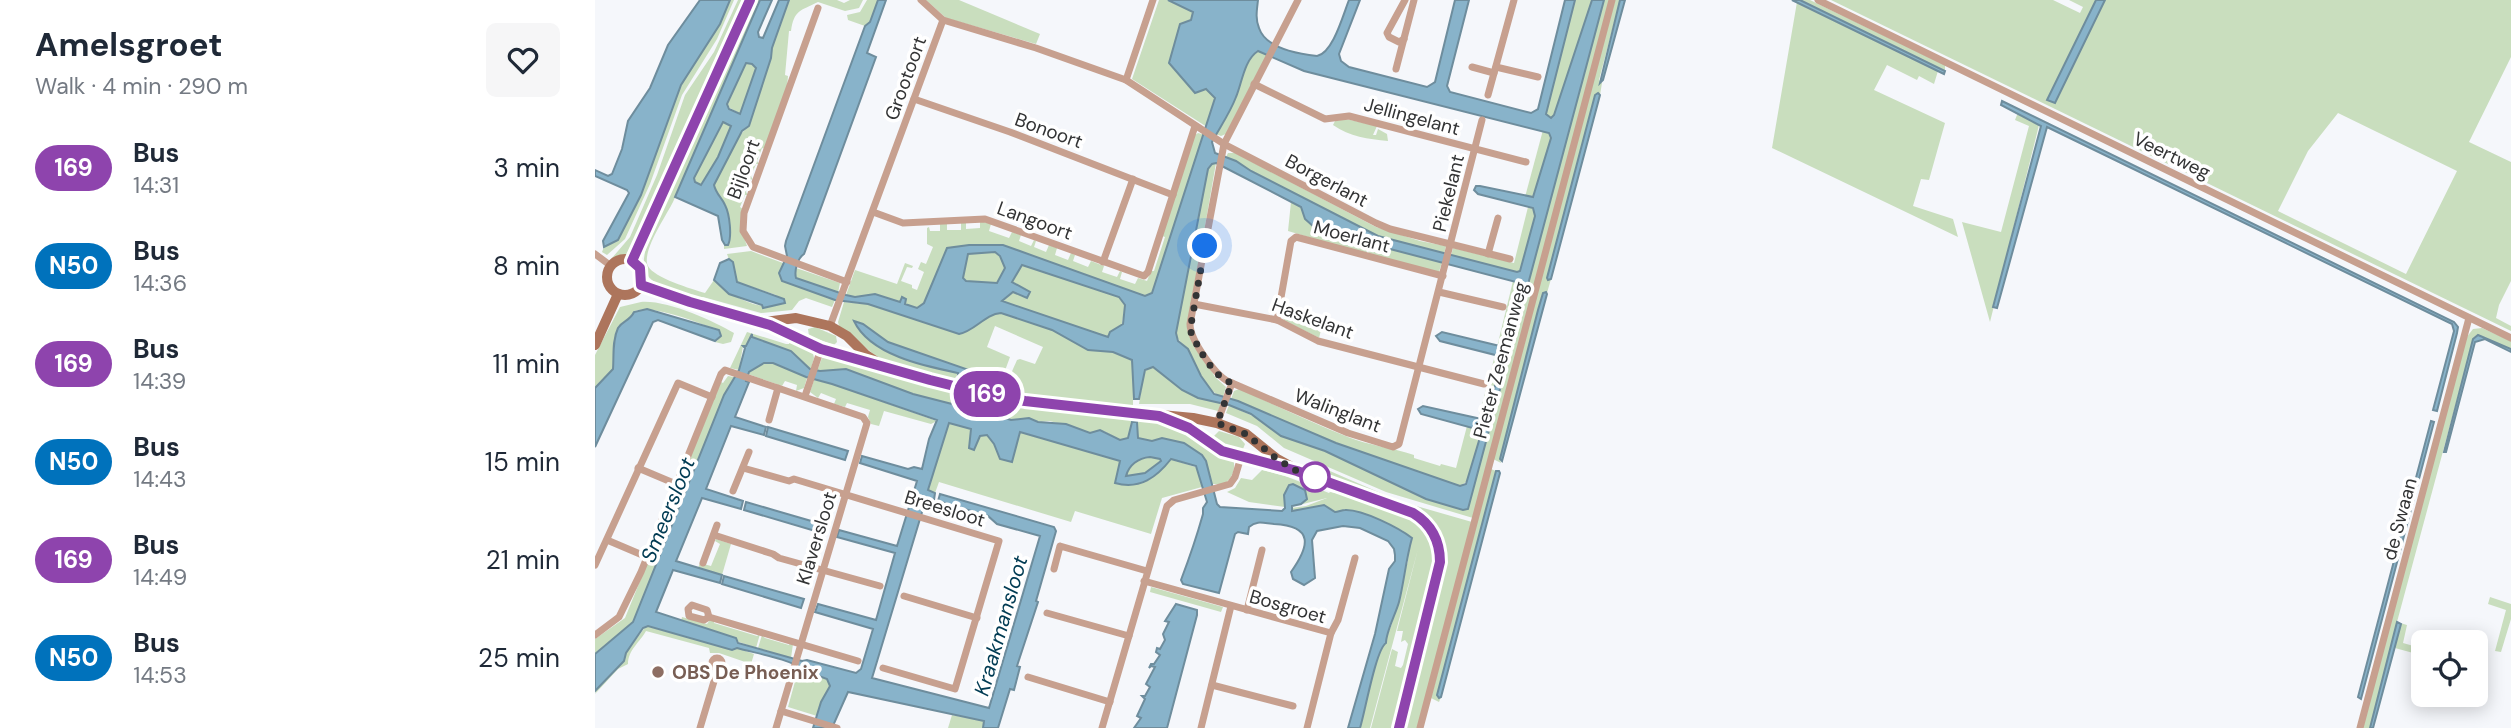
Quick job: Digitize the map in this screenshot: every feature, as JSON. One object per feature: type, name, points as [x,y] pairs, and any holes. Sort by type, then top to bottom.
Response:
[{"type":"street","points":[[632,261],[750,0]]},
{"type":"street","points":[[921,0],[943,20]]},
{"type":"street","points":[[1206,442],[1207,432],[1217,423],[1230,387],[1217,374],[1192,335],[1190,324],[1220,169],[1221,142],[1298,0]]},
{"type":"street","points":[[1404,39],[1399,42],[1387,33],[1405,0]]},
{"type":"street","points":[[1396,69],[1414,0]]},
{"type":"street","points":[[1488,95],[1514,0]]},
{"type":"street","name":"Pieter Zeemanweg","points":[[1420,728],[1612,0]]},
{"type":"street","name":"Veertweg","points":[[1818,0],[2511,338]]},
{"type":"street","points":[[1126,80],[1152,1]]},
{"type":"street","name":"Bijloort","points":[[818,8],[744,213],[743,231],[754,247],[805,265],[846,285]]},
{"type":"street","name":"Grootoort","points":[[830,326],[943,20],[1036,48],[1126,80],[1199,128]]},
{"type":"street","points":[[1472,67],[1538,77]]},
{"type":"street","name":"Jellingelant","points":[[1254,84],[1325,119],[1349,116],[1526,162]]},
{"type":"street","name":"Bonoort","points":[[914,99],[1173,195]]},
{"type":"street","name":"Piekelant","points":[[1482,120],[1451,246],[1510,259]]},
{"type":"street","name":"Borgerlant","points":[[1199,128],[1376,223],[1451,246]]},
{"type":"street","name":"Langoort","points":[[873,212],[903,223],[985,219],[1142,276],[1146,274],[1199,128]]},
{"type":"street","points":[[1103,262],[1133,179]]},
{"type":"street","points":[[1488,254],[1498,218]]},
{"type":"street","name":"Moerlant","points":[[1277,320],[1291,241],[1296,237],[1444,273]]},
{"type":"street","name":"Walinglant","points":[[1230,387],[1348,433],[1394,447],[1401,441],[1451,246]]},
{"type":"street","points":[[595,254],[611,266]]},
{"type":"street","points":[[621,260],[632,261],[640,268],[641,285],[629,295],[618,294],[608,282],[611,266],[621,260]]},
{"type":"street","points":[[641,285],[780,329],[826,350],[999,397],[1193,418],[1217,423],[1254,439],[1277,459],[1297,471]]},
{"type":"street","points":[[1439,292],[1503,307]]},
{"type":"street","points":[[595,345],[618,294]]},
{"type":"street","name":"Haskelant","points":[[1194,304],[1277,320],[1318,341],[1420,367]]},
{"type":"street","points":[[759,322],[796,318],[830,326],[886,368]]},
{"type":"street","name":"de Swaan","points":[[2360,728],[2469,318]]},
{"type":"street","points":[[805,342],[799,329],[810,321]]},
{"type":"street","points":[[826,350],[843,349],[846,336]]},
{"type":"street","points":[[805,396],[815,365],[826,350]]},
{"type":"street","points":[[1420,367],[1484,384]]},
{"type":"street","name":"Klaversloot","points":[[712,397],[721,374],[729,371],[866,419],[776,728]]},
{"type":"street","points":[[595,565],[678,383],[712,397],[647,557],[619,617],[595,635]]},
{"type":"street","points":[[769,420],[778,388]]},
{"type":"street","points":[[1159,416],[1189,428],[1222,451],[1297,471],[1413,513],[1426,523],[1437,540],[1441,558],[1399,728]]},
{"type":"street","points":[[1102,728],[1167,506],[1174,500],[1218,489],[1233,480],[1241,457],[1252,451],[1254,439]]},
{"type":"street","points":[[733,491],[749,452]]},
{"type":"street","points":[[638,468],[676,484]]},
{"type":"street","name":"Breesloot","points":[[743,468],[845,494],[999,541],[955,689],[883,668]]},
{"type":"street","points":[[703,563],[717,525]]},
{"type":"street","points":[[714,535],[779,558],[880,586]]},
{"type":"street","points":[[607,540],[647,557]]},
{"type":"street","points":[[1054,569],[1060,546],[1147,571]]},
{"type":"street","points":[[1247,610],[1262,550]]},
{"type":"street","points":[[1331,633],[1338,620],[1355,558]]},
{"type":"street","name":"Bosgroet","points":[[1144,581],[1331,633],[1307,728]]},
{"type":"street","points":[[904,596],[977,618]]},
{"type":"street","points":[[1201,728],[1231,606]]},
{"type":"street","points":[[1047,613],[1129,636]]},
{"type":"street","points":[[709,617],[858,661]]},
{"type":"street","points":[[700,728],[718,668]]},
{"type":"street","points":[[764,670],[790,678]]},
{"type":"street","points":[[1028,677],[1110,702]]},
{"type":"street","points":[[1212,685],[1293,706]]},
{"type":"street","points":[[781,711],[837,728]]},
{"type":"green space","points":[[730,0],[734,0],[717,39],[682,95],[650,184],[625,239],[607,255],[602,252],[604,247],[618,240],[641,195],[681,85],[720,24]]},
{"type":"green space","points":[[738,0],[746,0],[630,253],[623,258],[612,258],[630,237],[657,175],[685,95],[714,52]]},
{"type":"green space","points":[[755,0],[760,0],[707,127],[651,243],[648,266],[665,279],[705,293],[714,280],[730,293],[750,303],[765,306],[780,304],[776,295],[737,282],[727,254],[751,251],[783,263],[779,273],[782,281],[833,298],[835,300],[832,307],[806,298],[799,301],[792,310],[761,313],[703,297],[690,297],[656,283],[645,272],[644,257],[650,235]]},
{"type":"green space","points":[[789,0],[837,0],[844,3],[863,0],[859,8],[845,11],[818,2],[796,15],[789,31],[785,75],[788,76],[787,87],[765,149],[762,148],[757,161],[759,164],[756,164],[751,176],[753,180],[750,179],[746,192],[748,195],[745,195],[740,207],[743,209],[740,226],[747,246],[724,249],[724,245],[728,245],[728,214],[714,185],[734,145],[749,126]]},
{"type":"green space","points":[[867,0],[878,0],[870,22],[865,26],[848,20],[847,15],[860,12]]},
{"type":"green space","points":[[926,0],[959,0],[1040,34],[1036,44],[946,18]]},
{"type":"green space","points":[[1159,0],[1168,0],[1193,12],[1192,20],[1184,23],[1199,92],[1206,89],[1215,98],[1207,127],[1132,79]]},
{"type":"green space","points":[[1575,0],[1592,0],[1551,118],[1545,115]]},
{"type":"green space","points":[[1604,0],[1610,0],[1473,518],[1386,492],[1284,448],[1257,426],[1226,413],[1229,405],[1261,420],[1281,436],[1325,451],[1426,499],[1463,510],[1468,509]]},
{"type":"green space","points":[[1615,0],[1620,0],[1599,80],[1602,83],[1600,95],[1595,95],[1547,278],[1551,279],[1538,310],[1501,463],[1493,459]]},
{"type":"green space","points":[[1800,0],[1810,0],[1945,65],[1945,71]]},
{"type":"green space","points":[[1831,0],[2053,0],[2080,13],[2083,7],[2069,0],[2096,0],[2047,99],[2055,103],[2105,0],[2511,0],[2511,57],[2469,142],[2511,162],[2511,281],[2499,305],[2496,318],[2511,326],[2511,331]],"holes":[[[2338,113],[2457,171],[2406,274],[2278,211],[2308,151]]]},
{"type":"green space","points":[[1797,2],[1938,71],[1934,84],[1919,76],[1917,80],[1887,65],[1874,90],[1945,123],[1929,180],[1921,179],[1913,206],[1953,219],[1958,237],[1772,148]]},
{"type":"green space","points":[[1258,51],[1267,54],[1226,134],[1216,134],[1236,98],[1246,66]]},
{"type":"green space","points":[[746,62],[756,67],[740,114],[727,106]]},
{"type":"green space","points":[[2019,110],[2040,121],[1990,322],[1962,222],[2001,232],[2029,126],[2015,120]]},
{"type":"green space","points":[[1346,119],[1377,126],[1373,135],[1376,135],[1378,129],[1387,134],[1388,141],[1353,135],[1333,125],[1335,121]]},
{"type":"green space","points":[[723,122],[731,126],[718,157],[701,185],[695,182],[694,178]]},
{"type":"green space","points":[[1543,130],[1549,133],[1551,138],[1536,193],[1529,198],[1525,197]]},
{"type":"green space","points":[[1195,135],[1205,135],[1153,291],[1149,296],[1003,245],[969,245],[945,254],[924,303],[917,308],[904,304],[902,298],[901,303],[875,294],[855,297],[846,295],[855,270],[897,284],[905,263],[913,266],[907,267],[901,281],[917,290],[924,272],[918,269],[921,262],[926,264],[933,247],[927,244],[927,228],[929,227],[930,231],[940,231],[940,224],[947,223],[947,230],[961,230],[961,223],[966,222],[966,229],[980,228],[980,221],[991,224],[989,231],[1009,238],[1012,232],[1021,235],[1019,241],[1031,246],[1034,240],[1034,247],[1046,252],[1049,245],[1057,248],[1055,255],[1068,260],[1071,253],[1075,255],[1073,261],[1088,267],[1091,261],[1104,266],[1102,272],[1117,277],[1120,271],[1120,279],[1135,284],[1138,278],[1147,281],[1151,271],[1154,271],[1165,237],[1162,236]]},
{"type":"green space","points":[[1228,153],[1235,153],[1376,227],[1446,246],[1444,254],[1365,231],[1226,157]]},
{"type":"green space","points":[[1216,163],[1187,329],[1215,377],[1226,387],[1223,397],[1206,384],[1176,333],[1208,169],[1211,164]]},
{"type":"green space","points":[[1291,202],[1302,208],[1310,222],[1325,230],[1323,239],[1327,230],[1340,234],[1352,233],[1369,242],[1366,254],[1288,231]]},
{"type":"green space","points":[[1528,207],[1533,208],[1535,216],[1520,271],[1451,256],[1453,248],[1514,263]]},
{"type":"green space","points":[[1371,243],[1442,262],[1439,272],[1368,254]]},
{"type":"green space","points":[[995,252],[1006,268],[997,283],[966,281],[962,275],[968,254]]},
{"type":"green space","points":[[1022,265],[1119,297],[1125,305],[1122,324],[1110,332],[1108,337],[1002,302],[1014,292],[1027,298],[1030,292],[1012,282]]},
{"type":"green space","points":[[796,268],[840,283],[838,293],[796,278]]},
{"type":"green space","points":[[1513,281],[1520,283],[1522,287],[1506,344],[1503,348],[1497,347]]},
{"type":"green space","points":[[641,302],[664,304],[702,317],[734,333],[731,342],[715,342],[718,340],[719,331],[688,319],[653,310],[634,311],[632,318],[621,324],[613,369],[595,388],[595,355],[620,307]]},
{"type":"green space","points":[[844,302],[867,304],[959,334],[990,316],[1001,313],[1052,330],[1088,350],[1113,352],[1133,360],[1133,409],[1010,393],[1009,381],[1017,360],[1035,364],[1043,347],[995,326],[987,347],[1010,357],[999,387],[993,390],[890,365],[839,326]],"holes":[[[854,322],[859,322],[888,342],[969,370],[961,379],[958,373],[885,351],[862,333]]]},
{"type":"green space","points":[[1281,311],[1323,322],[1319,338],[1284,320]]},
{"type":"green space","points":[[815,327],[836,336],[837,342],[834,345],[809,336],[808,329]]},
{"type":"green space","points":[[2482,328],[2511,341],[2511,349],[2478,335],[2473,340],[2397,622],[2407,625],[2403,643],[2411,645],[2411,652],[2395,648],[2401,624],[2397,623],[2370,728],[2363,728],[2466,338],[2473,329]]},
{"type":"green space","points":[[747,332],[786,344],[789,344],[792,337],[812,349],[814,358],[811,369],[791,351],[752,337],[753,335],[746,346],[743,346],[739,370],[730,368]]},
{"type":"green space","points":[[825,355],[977,398],[1132,417],[1132,426],[1128,438],[1120,440],[1104,431],[1091,433],[1050,421],[1038,422],[1025,418],[1011,420],[999,416],[980,418],[952,404],[913,394],[846,369],[817,371]]},
{"type":"green space","points":[[1495,355],[1502,360],[1487,418],[1478,420]]},
{"type":"green space","points":[[768,362],[807,378],[804,388],[796,391],[797,385],[785,381],[782,386],[748,374],[754,367]]},
{"type":"green space","points":[[1150,366],[1187,393],[1221,403],[1218,411],[1190,404],[1139,404],[1144,373]]},
{"type":"green space","points":[[728,376],[734,377],[724,395],[633,622],[595,654],[595,639],[625,618],[721,382]]},
{"type":"green space","points":[[814,380],[937,421],[931,424],[884,411],[879,426],[871,424],[868,417],[870,410],[847,403],[845,407],[834,404],[836,399],[821,393],[818,398],[810,392]]},
{"type":"green space","points":[[1239,389],[1348,437],[1414,455],[1414,458],[1440,466],[1441,464],[1456,468],[1467,426],[1479,429],[1481,434],[1469,480],[1460,486],[1336,443],[1231,399],[1234,391]]},
{"type":"green space","points":[[1137,418],[1176,425],[1233,458],[1232,476],[1224,484],[1212,484],[1205,459],[1192,448],[1164,438],[1152,441],[1138,438]]},
{"type":"green space","points":[[949,423],[971,429],[970,448],[977,444],[980,436],[987,435],[1000,459],[1011,462],[1020,432],[1120,461],[1115,483],[1132,484],[1146,479],[1171,459],[1198,468],[1202,487],[1162,498],[1151,534],[1075,511],[1071,522],[939,482],[935,493],[928,491]]},
{"type":"green space","points":[[1219,431],[1239,437],[1245,444],[1243,449],[1231,448],[1219,442],[1214,436]]},
{"type":"green space","points":[[1150,457],[1161,461],[1145,473],[1126,476],[1135,463]]},
{"type":"green space","points":[[1323,468],[1399,501],[1472,522],[1418,728],[1402,728],[1443,573],[1445,552],[1441,536],[1433,523],[1422,514],[1354,488],[1329,475]]},
{"type":"green space","points":[[1491,469],[1496,471],[1437,695],[1441,697],[1439,702],[1431,698]]},
{"type":"green space","points":[[1262,470],[1329,493],[1348,495],[1399,512],[1413,521],[1424,533],[1432,548],[1435,567],[1395,728],[1371,728],[1392,649],[1398,652],[1395,666],[1401,668],[1403,665],[1408,644],[1405,640],[1401,642],[1403,631],[1397,631],[1418,549],[1370,728],[1360,728],[1375,664],[1399,603],[1398,594],[1408,561],[1409,547],[1403,531],[1347,510],[1335,512],[1328,507],[1292,511],[1291,508],[1327,498],[1291,507],[1306,500],[1305,490],[1293,484],[1289,485],[1285,492],[1285,507],[1249,502],[1227,492],[1235,488],[1241,478],[1252,480]]},
{"type":"green space","points":[[716,539],[731,544],[722,575],[698,568],[700,563],[711,566],[720,544]]},
{"type":"green space","points":[[1151,587],[1223,607],[1221,612],[1150,592]]},
{"type":"green space","points":[[2490,597],[2511,604],[2511,619],[2501,652],[2495,651],[2506,610],[2488,604]]},
{"type":"green space","points":[[682,617],[707,624],[710,620],[757,636],[760,634],[756,648],[681,621]]},
{"type":"green space","points":[[646,626],[754,654],[751,664],[719,653],[710,653],[709,648],[646,631],[632,650],[628,664],[618,669],[595,694],[598,686],[624,661],[626,653]]},
{"type":"green space","points":[[762,635],[793,644],[791,658],[758,648]]},
{"type":"green space","points":[[799,667],[827,679],[830,686],[817,716],[788,707]]},
{"type":"green space","points":[[952,715],[985,721],[983,728],[948,728]]},
{"type":"water","points":[[700,0],[730,0],[720,24],[681,85],[641,195],[618,240],[604,247],[603,241],[629,193],[595,176],[595,170],[608,176],[612,174],[622,149],[628,121],[650,88],[668,45]]},
{"type":"water","points":[[760,0],[772,0],[758,32],[759,37],[763,38],[779,0],[789,0],[749,126],[742,131],[714,185],[728,214],[728,245],[722,240],[718,216],[675,197]],"holes":[[[746,63],[756,68],[740,114],[729,109],[727,104]],[[723,122],[731,126],[718,157],[701,185],[695,182],[694,178]]]},
{"type":"water","points":[[878,0],[886,0],[867,53],[876,57],[804,254],[797,264],[796,278],[855,297],[875,294],[900,302],[902,297],[906,299],[905,304],[917,308],[924,303],[947,248],[969,245],[1003,245],[1145,296],[1152,293],[1215,98],[1206,89],[1195,93],[1169,63],[1180,24],[1191,20],[1193,12],[1168,0],[1258,0],[1258,25],[1268,41],[1292,52],[1317,56],[1333,41],[1349,0],[1360,0],[1339,54],[1341,61],[1349,67],[1427,87],[1435,82],[1455,0],[1469,0],[1447,86],[1450,92],[1531,113],[1538,109],[1565,0],[1575,0],[1546,114],[1551,118],[1592,0],[1604,0],[1468,509],[1463,510],[1426,499],[1325,451],[1281,436],[1251,414],[1229,405],[1198,398],[1182,390],[1153,367],[1145,370],[1139,399],[1134,399],[1132,360],[1113,352],[1088,350],[1052,330],[1001,313],[990,316],[959,334],[868,304],[835,300],[782,281],[779,273],[787,256],[786,241],[865,26],[870,22]],"holes":[[[1258,51],[1304,71],[1549,133],[1551,138],[1533,197],[1480,186],[1476,186],[1474,190],[1478,194],[1533,208],[1535,216],[1520,271],[1378,236],[1236,161],[1215,153],[1212,142],[1231,109],[1246,66]],[[1216,163],[1301,207],[1305,219],[1313,226],[1335,233],[1352,233],[1390,249],[1520,283],[1504,347],[1442,332],[1436,336],[1440,341],[1502,359],[1486,420],[1423,406],[1418,409],[1421,414],[1480,430],[1466,484],[1460,486],[1336,443],[1238,401],[1214,394],[1201,376],[1188,349],[1178,341],[1176,333],[1208,169]],[[995,252],[1000,256],[1005,268],[997,283],[966,281],[963,278],[968,254]],[[1022,265],[1119,297],[1125,305],[1123,324],[1110,332],[1108,337],[1002,301],[1013,292],[1027,298],[1030,292],[1012,282]]]},
{"type":"water","points":[[1620,0],[1625,0],[1600,83]]},
{"type":"water","points":[[1792,0],[1800,0],[1945,71],[1944,74]]},
{"type":"water","points":[[2096,0],[2105,0],[2055,103],[2047,100]]},
{"type":"water","points":[[1595,95],[1600,95],[1551,279],[1548,280]]},
{"type":"water","points":[[2002,101],[2454,322],[2458,327],[2457,333],[2437,411],[2433,410],[2454,331],[2452,324],[2047,127],[1997,308],[1993,307],[2041,126],[2001,105]]},
{"type":"water","points":[[729,259],[733,262],[737,282],[784,299],[785,303],[763,308],[762,305],[729,294],[714,280],[720,263]]},
{"type":"water","points":[[1546,292],[1502,461],[1500,459],[1538,310],[1543,293]]},
{"type":"water","points":[[647,309],[719,330],[721,336],[715,341],[658,320],[653,322],[595,447],[595,388],[613,369],[614,343],[618,328],[634,312]]},
{"type":"water","points":[[854,321],[863,324],[888,342],[969,370],[967,376],[958,380],[958,373],[930,367],[885,351],[862,333]]},
{"type":"water","points":[[752,334],[752,337],[791,351],[810,369],[846,369],[913,394],[952,404],[980,418],[1029,418],[1038,422],[1066,424],[1090,433],[1100,430],[1120,440],[1128,438],[1132,422],[1137,422],[1138,438],[1152,441],[1162,438],[1184,443],[1202,455],[1220,507],[1282,511],[1285,508],[1284,495],[1289,485],[1293,484],[1305,490],[1307,499],[1292,506],[1292,511],[1324,505],[1335,512],[1344,510],[1361,513],[1406,534],[1412,538],[1399,602],[1386,643],[1378,657],[1360,728],[1348,728],[1375,634],[1389,569],[1395,561],[1394,549],[1388,541],[1360,528],[1343,526],[1317,531],[1312,540],[1315,578],[1304,585],[1293,579],[1291,572],[1302,554],[1305,539],[1302,533],[1287,526],[1258,523],[1249,527],[1248,534],[1235,534],[1219,593],[1183,584],[1181,580],[1207,502],[1196,466],[1171,459],[1147,480],[1124,485],[1115,483],[1120,461],[1020,432],[1012,462],[1000,459],[987,435],[980,436],[974,450],[969,448],[971,429],[949,423],[928,490],[935,493],[934,500],[926,499],[872,678],[989,708],[1040,536],[997,524],[988,516],[938,501],[940,494],[1054,527],[1056,531],[1036,601],[1038,602],[1017,666],[1020,667],[1014,690],[1010,689],[998,728],[983,728],[984,721],[848,692],[832,728],[813,728],[821,702],[830,686],[827,679],[782,660],[737,648],[732,650],[648,626],[643,628],[626,653],[624,661],[595,691],[595,654],[633,622],[724,395],[739,370],[745,348],[743,346],[746,346]],"holes":[[[764,363],[773,363],[806,377],[937,420],[922,469],[908,469],[862,456],[860,463],[917,481],[897,546],[839,530],[837,537],[895,553],[876,620],[818,604],[815,612],[873,629],[861,669],[856,673],[738,643],[736,638],[656,612],[673,570],[720,583],[722,575],[676,561],[702,498],[741,509],[743,501],[706,489],[731,426],[764,435],[766,427],[735,417],[749,382],[746,381],[749,372]],[[1150,457],[1161,461],[1145,473],[1126,476],[1135,463]]]},
{"type":"water","points":[[2478,335],[2511,349],[2511,352],[2485,339],[2475,342],[2444,452],[2473,339]]},
{"type":"water","points":[[2431,421],[2434,422],[2361,699],[2358,697]]},
{"type":"water","points":[[768,427],[848,451],[845,460],[766,436]]},
{"type":"water","points":[[1496,471],[1500,473],[1439,698],[1437,695]]},
{"type":"water","points":[[746,502],[825,525],[822,533],[744,510]]},
{"type":"water","points":[[724,576],[804,599],[801,608],[722,584]]},
{"type":"water","points":[[1176,604],[1197,610],[1197,615],[1167,728],[1134,728],[1141,718],[1137,716],[1145,699],[1142,696],[1145,696],[1150,687],[1146,684],[1155,667],[1149,668],[1160,655],[1156,652],[1165,640],[1163,634],[1169,622],[1165,621]]},
{"type":"water","points":[[2397,622],[2401,624],[2373,728],[2370,728]]},
{"type":"bus line","name":"169","points":[[750,0],[632,261],[640,268],[643,279],[641,285],[770,325],[821,349],[874,366],[1025,401],[1159,416],[1189,428],[1222,451],[1297,471],[1413,513],[1426,523],[1437,540],[1440,562],[1436,587],[1399,728]]},
{"type":"place","name":"OBS De Phoenix","points":[[658,672]]},
{"type":"route","points":[[1205,246],[1190,330],[1217,374],[1224,381],[1232,383],[1217,423],[1246,434],[1277,459],[1318,479],[1315,477]]},
{"type":"water label","name":"Smeersloot","points":[[668,510]]},
{"type":"water label","name":"Kraakmansloot","points":[[1001,626]]}]
